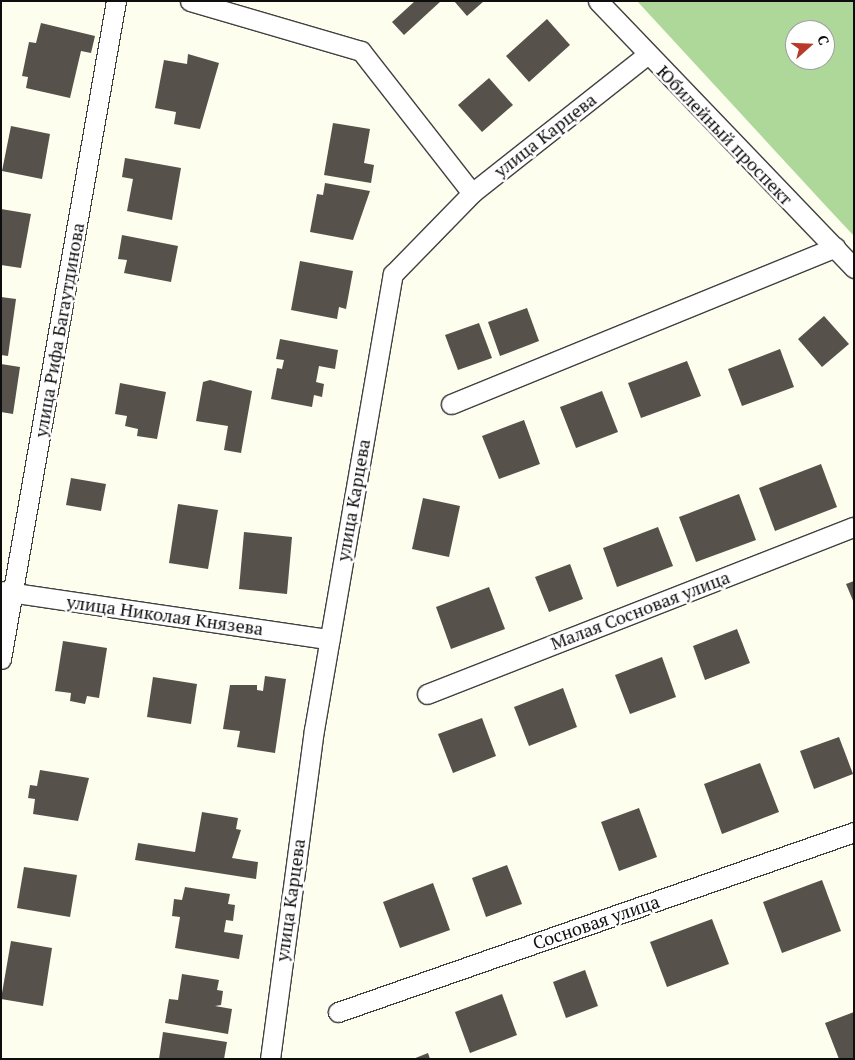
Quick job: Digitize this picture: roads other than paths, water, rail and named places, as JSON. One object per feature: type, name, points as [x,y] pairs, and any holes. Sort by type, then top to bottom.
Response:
[{"type":"street","name":"улица Рифа Багаутдинова","points":[[1,659],[7,592],[116,1]]},
{"type":"street","points":[[190,1],[361,51],[472,193]]},
{"type":"street","name":"Юбилейный проспект","points":[[598,1],[647,55],[854,268]]},
{"type":"street","name":"улица Карцева","points":[[270,1059],[329,640],[393,274],[472,193],[647,55]]},
{"type":"street","points":[[451,404],[834,248]]},
{"type":"street","name":"Малая Сосновая улица","points":[[427,694],[854,527]]},
{"type":"street","name":"улица Николая Князева","points":[[7,592],[329,640]]},
{"type":"street","name":"Сосновая улица","points":[[338,1012],[854,832]]}]
